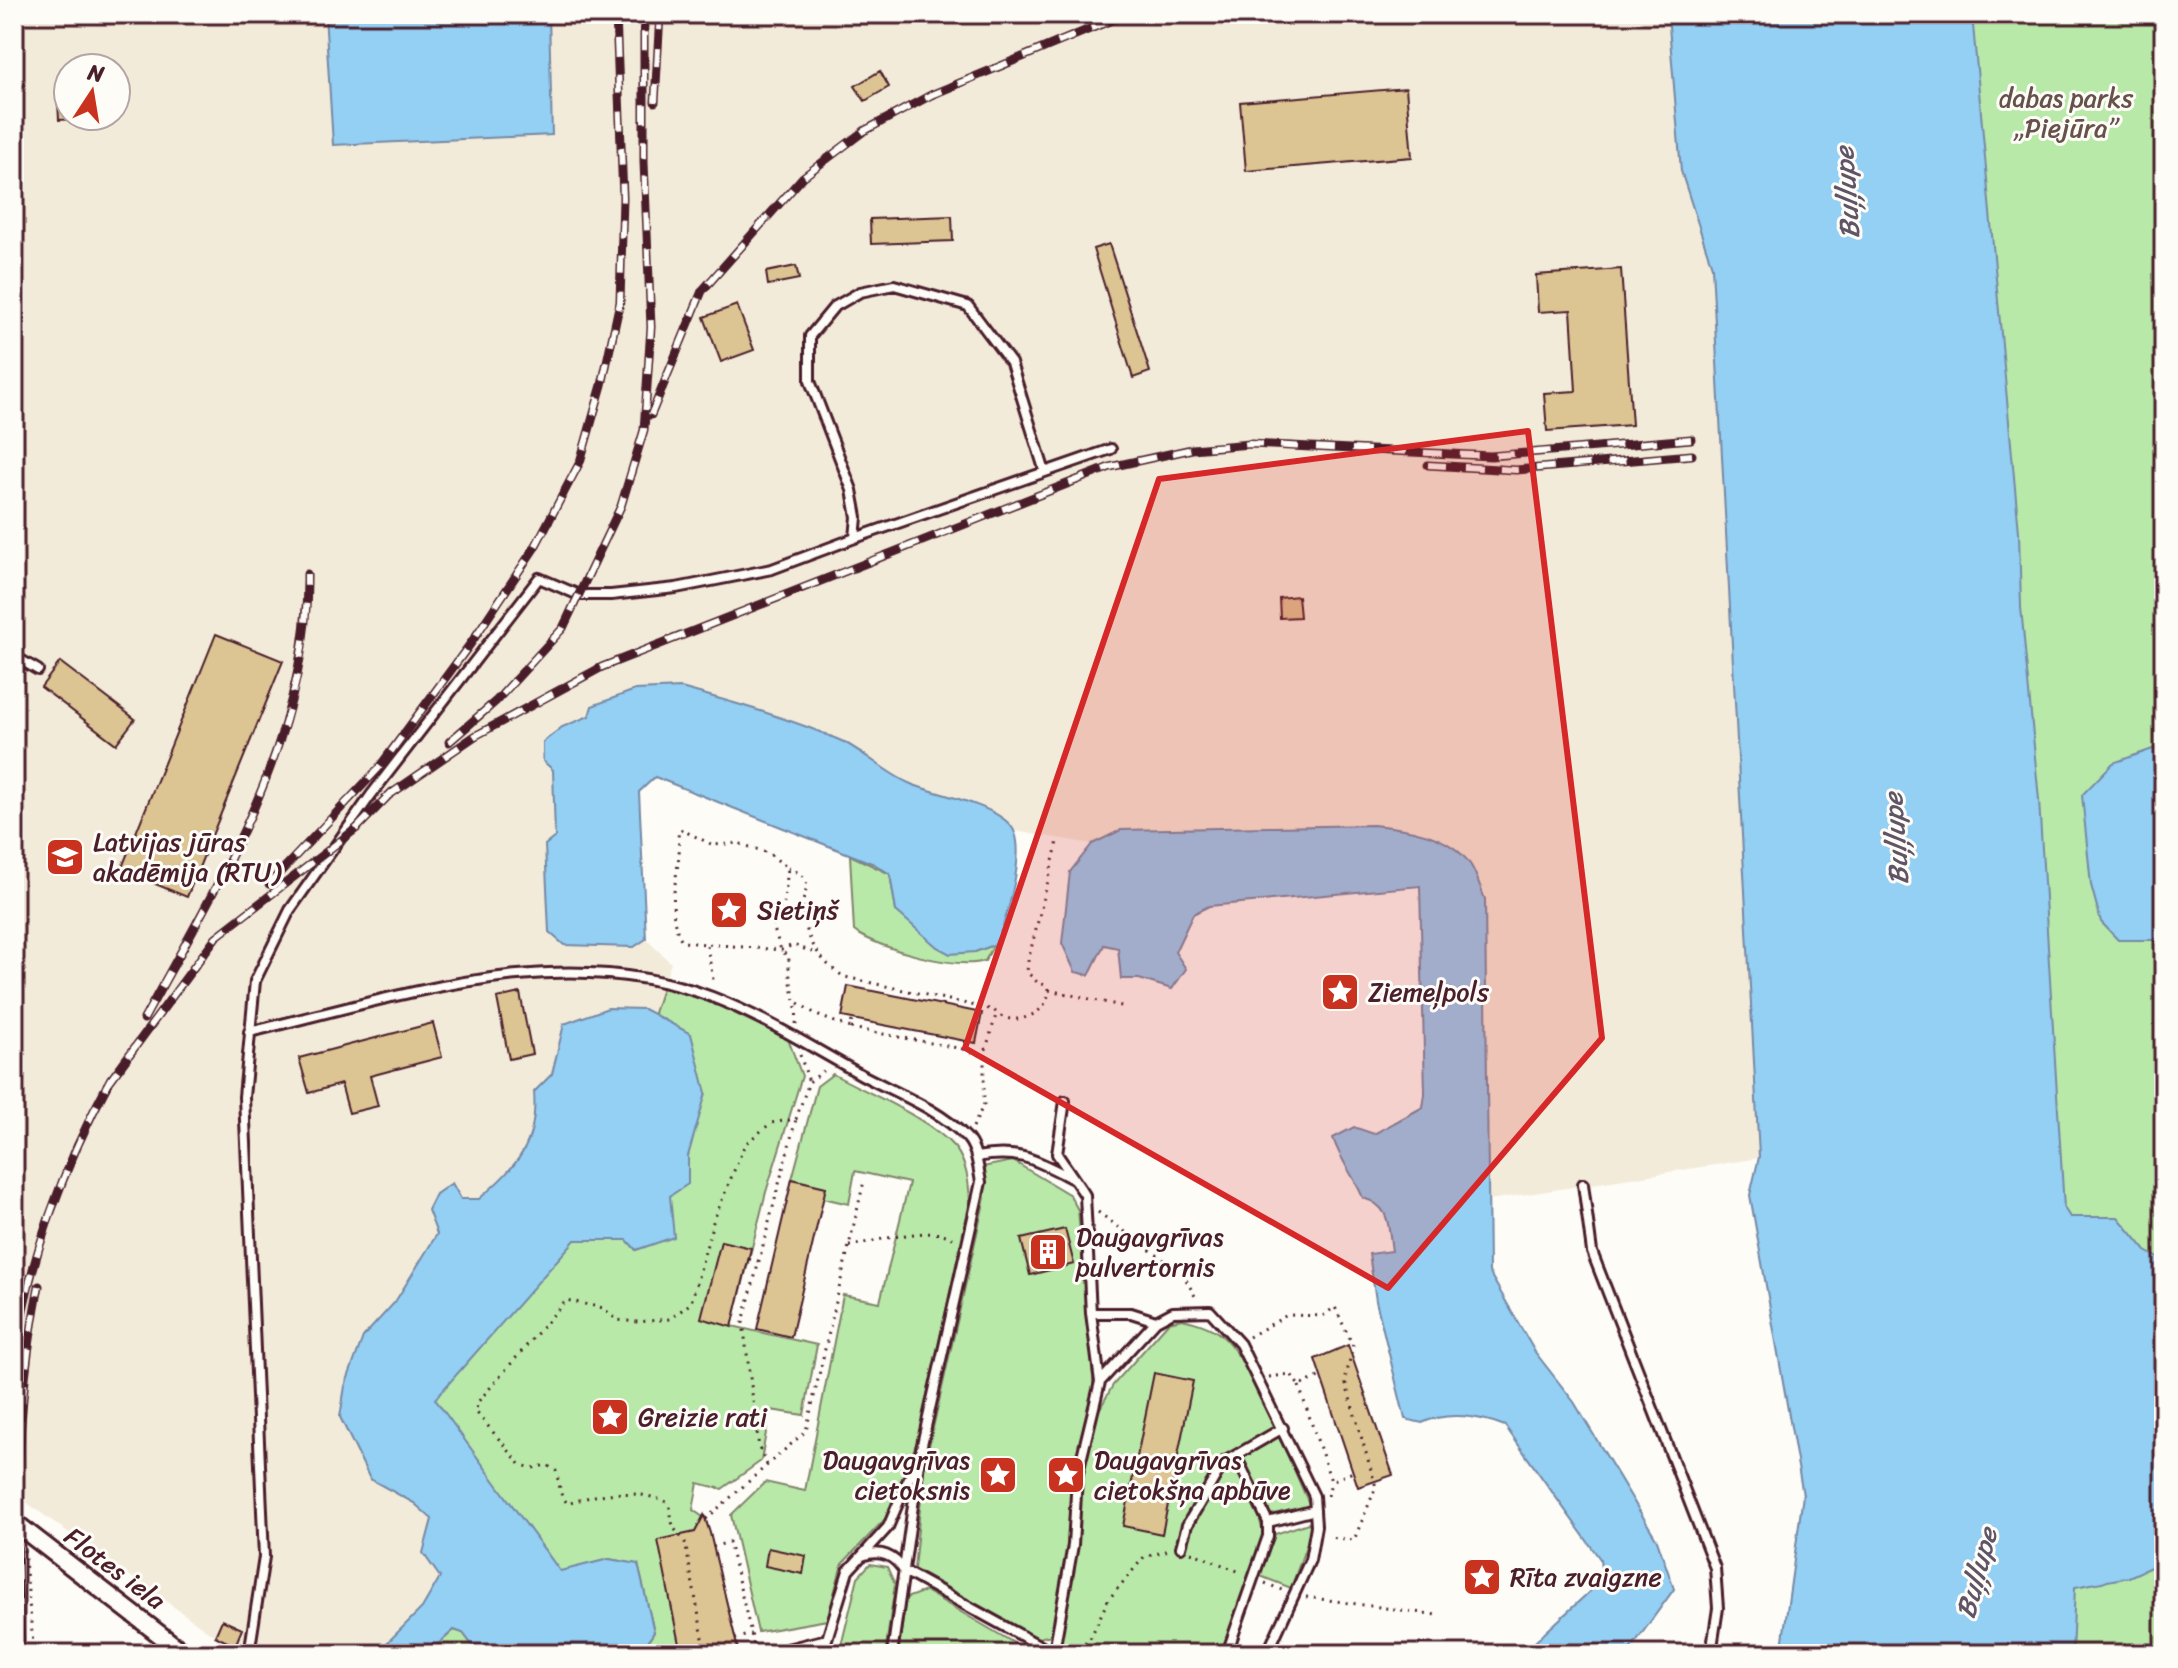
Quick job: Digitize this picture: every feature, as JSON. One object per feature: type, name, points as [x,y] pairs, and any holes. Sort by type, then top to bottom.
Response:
[{"type":"street","name":"Flotes iela","points":[[15,1523],[185,1654]]},
{"type":"lane","points":[[855,538],[857,517],[852,490],[810,381],[810,336],[834,307],[860,292],[894,285],[968,306],[1011,363],[1044,469]]},
{"type":"lane","points":[[249,1654],[264,1557],[244,1097],[255,981],[290,910],[371,795],[539,578],[579,595],[611,595],[676,588],[772,569],[1044,469],[1111,449]]},
{"type":"lane","points":[[14,656],[38,670]]},
{"type":"lane","points":[[249,1032],[436,988],[541,972],[599,971],[664,981],[713,997],[794,1037],[931,1112],[968,1138],[981,1182],[921,1449],[892,1654]]},
{"type":"lane","points":[[855,1559],[873,1552],[886,1554],[898,1561],[904,1571],[1055,1653],[1073,1545],[1077,1477],[1100,1382],[1091,1313],[1085,1195],[1057,1154],[1065,1101]]},
{"type":"lane","points":[[976,1157],[1005,1152],[1031,1157],[1075,1180]]},
{"type":"lane","points":[[1583,1184],[1592,1252],[1715,1568],[1718,1608],[1711,1654]]},
{"type":"lane","points":[[1100,1382],[1156,1321],[1173,1312],[1210,1311],[1240,1344],[1314,1496],[1314,1540],[1310,1560],[1267,1654]]},
{"type":"lane","points":[[1091,1313],[1131,1313],[1156,1321]]},
{"type":"lane","points":[[1181,1547],[1187,1525],[1224,1462],[1283,1428]]},
{"type":"lane","points":[[767,1654],[827,1639],[855,1559],[888,1527],[921,1449]]},
{"type":"lane","points":[[1227,1653],[1268,1536],[1268,1522],[1236,1456]]},
{"type":"lane","points":[[1268,1522],[1315,1510]]},
{"type":"path","points":[[815,953],[793,945],[781,950],[683,942],[678,935],[672,890],[678,868],[680,829],[713,845],[738,843],[768,853],[803,876],[807,884],[803,904],[815,953],[828,968],[845,977],[994,1010],[996,1015],[984,1056],[984,1104],[968,1138]]},
{"type":"path","points":[[1058,841],[1027,972],[1049,990],[1126,1007]]},
{"type":"path","points":[[788,868],[784,903],[773,926],[781,950],[789,958],[788,975],[798,1003],[794,1037],[809,1082]]},
{"type":"path","points":[[707,946],[715,989],[713,997]]},
{"type":"path","points":[[996,1015],[1019,1019],[1039,1012],[1047,1002],[1049,990]]},
{"type":"path","points":[[798,1003],[819,1016],[851,1028],[963,1049],[984,1056]]},
{"type":"path","points":[[851,1028],[852,1019]]},
{"type":"path","points":[[963,1049],[966,1041]]},
{"type":"path","points":[[767,1465],[759,1448],[743,1340],[744,1316],[796,1119],[809,1082],[837,1062]]},
{"type":"path","points":[[706,1654],[685,1542],[673,1527],[669,1503],[654,1497],[627,1494],[590,1495],[568,1504],[562,1497],[556,1471],[547,1465],[533,1468],[521,1465],[476,1412],[477,1403],[566,1300],[603,1308],[617,1320],[638,1322],[670,1319],[691,1303],[713,1222],[745,1144],[771,1123],[796,1119]]},
{"type":"path","points":[[706,1519],[806,1431],[864,1181]]},
{"type":"path","points":[[1085,1195],[1097,1211],[1183,1274],[1198,1302],[1210,1311]]},
{"type":"path","points":[[849,1246],[921,1233],[949,1235],[966,1250]]},
{"type":"path","points":[[749,1259],[758,1261]]},
{"type":"path","points":[[1240,1344],[1287,1315],[1323,1316],[1335,1307],[1341,1313],[1353,1346],[1345,1381],[1376,1487],[1354,1540],[1333,1536],[1314,1540]]},
{"type":"path","points":[[735,1313],[744,1316]]},
{"type":"path","points":[[1258,1378],[1291,1374],[1299,1386],[1331,1481],[1353,1472]]},
{"type":"path","points":[[1299,1386],[1321,1376]]},
{"type":"path","points":[[15,1523],[24,1544],[34,1654]]},
{"type":"path","points":[[713,1547],[729,1542],[756,1654]]},
{"type":"path","points":[[1055,1653],[1089,1641],[1108,1600],[1144,1557],[1181,1547],[1294,1595],[1437,1615]]},
{"type":"path","points":[[735,1639],[751,1634]]},
{"type":"highlighted area","points":[[1528,431],[1602,1038],[1388,1288],[965,1048],[1159,479]]},
{"type":"shaded area","points":[[14,14],[325,14],[333,145],[552,135],[549,14],[1668,14],[1681,171],[1712,267],[1759,1158],[1489,1200],[1485,899],[1469,863],[1437,839],[1411,829],[1373,825],[1121,830],[1092,844],[1015,831],[987,811],[910,784],[845,743],[589,716],[562,727],[553,770],[555,837],[545,845],[634,947],[646,939],[671,963],[654,1013],[644,1009],[564,1024],[552,1074],[534,1092],[536,1118],[530,1141],[507,1174],[479,1199],[461,1199],[428,1211],[437,1233],[395,1302],[363,1337],[370,1479],[414,1503],[432,1519],[423,1553],[440,1577],[422,1608],[376,1654],[252,1654],[215,1636],[27,1503],[26,1492],[14,1485]]},
{"type":"green space","name":"dabas parks „Piejūra”","points":[[1960,14],[2164,14],[2164,1654],[2055,1654]]},
{"type":"green space","points":[[850,855],[890,874],[896,911],[975,952],[994,945],[985,961],[956,963],[918,956],[881,945],[854,931]]},
{"type":"green space","points":[[663,985],[715,1004],[788,1039],[802,1076],[766,1192],[732,1326],[817,1345],[804,1415],[770,1410],[761,1461],[722,1489],[698,1483],[693,1510],[706,1519],[739,1654],[644,1654],[642,1651],[654,1632],[638,1564],[609,1559],[560,1572],[434,1399],[575,1239],[627,1239],[636,1250],[655,1241],[670,1196],[663,1031],[654,1013]]},
{"type":"green space","points":[[833,1074],[898,1107],[944,1137],[955,1148],[965,1167],[970,1201],[917,1442],[886,1518],[842,1564],[827,1620],[758,1632],[731,1515],[765,1482],[805,1491],[843,1295],[880,1302],[909,1183],[855,1171],[849,1204],[823,1198],[825,1187],[792,1179],[817,1086]]},
{"type":"green space","points":[[1013,1161],[1070,1195],[1078,1210],[1093,1377],[1093,1391],[1073,1477],[1068,1546],[1052,1635],[1038,1638],[914,1569],[924,1468],[985,1198],[982,1167]]},
{"type":"green space","points":[[1182,1319],[1212,1329],[1233,1348],[1258,1390],[1310,1506],[1273,1518],[1268,1509],[1258,1513],[1264,1536],[1223,1654],[1067,1654],[1060,1640],[1077,1544],[1081,1478],[1098,1412],[1113,1385],[1169,1322]]},
{"type":"green space","points":[[1308,1523],[1313,1526],[1291,1588],[1260,1576],[1275,1534]]},
{"type":"green space","points":[[870,1564],[887,1567],[895,1585],[885,1654],[839,1654],[858,1577]]},
{"type":"green space","points":[[925,1591],[1031,1654],[898,1654],[906,1598]]},
{"type":"green space","points":[[454,1630],[463,1633],[479,1654],[427,1654]]},
{"type":"water","points":[[325,14],[549,14],[552,135],[333,145]]},
{"type":"water","name":"Buļļupe","points":[[1668,14],[1972,14],[2019,532],[2021,607],[2039,800],[2064,1208],[2070,1217],[2118,1217],[2146,1251],[2164,1261],[2164,1561],[2129,1577],[2075,1587],[2072,1654],[1781,1654],[1803,1495],[1750,1195],[1759,1157],[1712,267],[1681,171]]},
{"type":"water","points":[[681,688],[764,712],[844,742],[902,780],[984,808],[1009,824],[1017,844],[1016,873],[1009,907],[994,945],[975,952],[950,954],[937,947],[896,911],[890,874],[874,864],[655,777],[639,792],[646,939],[634,947],[564,945],[549,932],[545,845],[555,837],[553,770],[543,761],[543,742],[562,727],[589,716],[592,706],[635,690]]},
{"type":"water","points":[[2164,745],[2164,946],[2153,940],[2118,940],[2101,922],[2091,885],[2082,795],[2113,763]]},
{"type":"water","points":[[1373,825],[1426,834],[1451,846],[1470,864],[1485,899],[1489,1272],[1535,1352],[1574,1402],[1657,1540],[1674,1589],[1627,1654],[1522,1654],[1602,1580],[1600,1559],[1505,1426],[1464,1416],[1442,1417],[1422,1423],[1405,1419],[1376,1301],[1369,1254],[1392,1251],[1388,1225],[1379,1206],[1363,1198],[1333,1138],[1354,1127],[1374,1134],[1423,1107],[1420,886],[1209,906],[1193,914],[1175,952],[1186,969],[1172,989],[1139,979],[1121,979],[1118,948],[1104,945],[1089,975],[1075,972],[1062,943],[1070,872],[1092,844],[1121,830]]},
{"type":"water","points":[[608,1008],[644,1009],[691,1034],[706,1093],[688,1156],[688,1184],[670,1196],[674,1237],[636,1250],[627,1240],[575,1240],[435,1399],[560,1571],[609,1559],[638,1564],[654,1632],[642,1651],[644,1654],[479,1654],[463,1633],[454,1630],[427,1654],[376,1654],[422,1608],[440,1577],[423,1553],[432,1519],[414,1503],[370,1479],[340,1417],[345,1386],[363,1337],[395,1302],[437,1234],[428,1210],[436,1194],[452,1183],[461,1199],[479,1199],[504,1176],[528,1140],[534,1092],[552,1074],[564,1024]]},
{"type":"building","points":[[880,71],[889,87],[865,101],[855,86]]},
{"type":"building","points":[[1406,88],[1412,157],[1246,171],[1240,102]]},
{"type":"building","points":[[952,216],[953,241],[871,244],[870,219]]},
{"type":"building","points":[[1109,244],[1150,372],[1133,378],[1093,249]]},
{"type":"building","points":[[796,266],[799,279],[768,285],[766,272]]},
{"type":"building","points":[[1621,269],[1632,425],[1547,431],[1544,393],[1576,391],[1571,310],[1538,312],[1536,275]]},
{"type":"building","points":[[737,305],[754,350],[721,362],[704,317]]},
{"type":"building","points":[[1298,596],[1300,617],[1280,618],[1279,598]]},
{"type":"building","points":[[216,634],[283,661],[187,897],[121,870]]},
{"type":"building","points":[[60,662],[135,719],[116,744],[41,687]]},
{"type":"building","points":[[848,986],[982,1013],[976,1043],[842,1017]]},
{"type":"building","points":[[520,993],[532,1054],[509,1059],[497,998]]},
{"type":"building","points":[[433,1023],[442,1057],[370,1076],[378,1106],[349,1113],[341,1084],[309,1093],[299,1058]]},
{"type":"building","points":[[792,1179],[826,1187],[791,1337],[757,1329]]},
{"type":"building","name":"Daugavgrīvas pulvertornis","points":[[1065,1229],[1074,1264],[1030,1275],[1021,1239]]},
{"type":"building","points":[[721,1241],[751,1248],[732,1327],[701,1318]]},
{"type":"building","points":[[1348,1345],[1393,1475],[1358,1487],[1315,1359]]},
{"type":"building","points":[[1154,1373],[1193,1381],[1162,1534],[1123,1526]]},
{"type":"building","points":[[704,1515],[739,1654],[681,1654],[658,1540],[695,1532]]},
{"type":"building","points":[[768,1548],[806,1556],[803,1574],[765,1566]]},
{"type":"building","points":[[222,1620],[242,1629],[235,1646],[215,1636]]},
{"type":"railway","points":[[269,884],[378,769],[471,643],[535,547],[580,462],[602,385],[620,302],[623,198],[616,14]]},
{"type":"railway","points":[[449,742],[496,701],[563,628],[621,506],[644,430],[651,327],[644,162],[644,14]]},
{"type":"railway","points":[[655,102],[660,14]]},
{"type":"railway","points":[[651,415],[702,291],[803,177],[864,131],[931,95],[1126,14]]},
{"type":"railway","points":[[385,798],[475,736],[602,667],[1110,467],[1192,449],[1250,444],[1491,456],[1691,439]]},
{"type":"railway","points":[[1428,465],[1516,470],[1692,455]]},
{"type":"railway","points":[[144,1019],[230,860],[276,750],[293,693],[304,635],[307,574]]},
{"type":"railway","points":[[107,1085],[216,937],[357,828],[392,792]]},
{"type":"railway","points":[[14,1361],[28,1288],[50,1215],[78,1145],[111,1078]]},
{"type":"railway","points":[[21,1654],[17,1562],[18,1469],[25,1377],[39,1286]]},
{"type":"place","name":"Latvijas jūras akadēmija (RTU)","points":[[65,857]]},
{"type":"place","name":"Sietiņš","points":[[729,910]]},
{"type":"place","name":"Ziemeļpols","points":[[1340,992]]},
{"type":"place","name":"Daugavgrīvas pulvertornis","points":[[1048,1252]]},
{"type":"place","name":"Greizie rati","points":[[610,1417]]},
{"type":"place","name":"Daugavgrīvas cietoksnis","points":[[998,1475]]},
{"type":"place","name":"Daugavgrīvas cietokšņa apbūve","points":[[1066,1475]]},
{"type":"place","name":"Rīta zvaigzne","points":[[1482,1577]]}]
